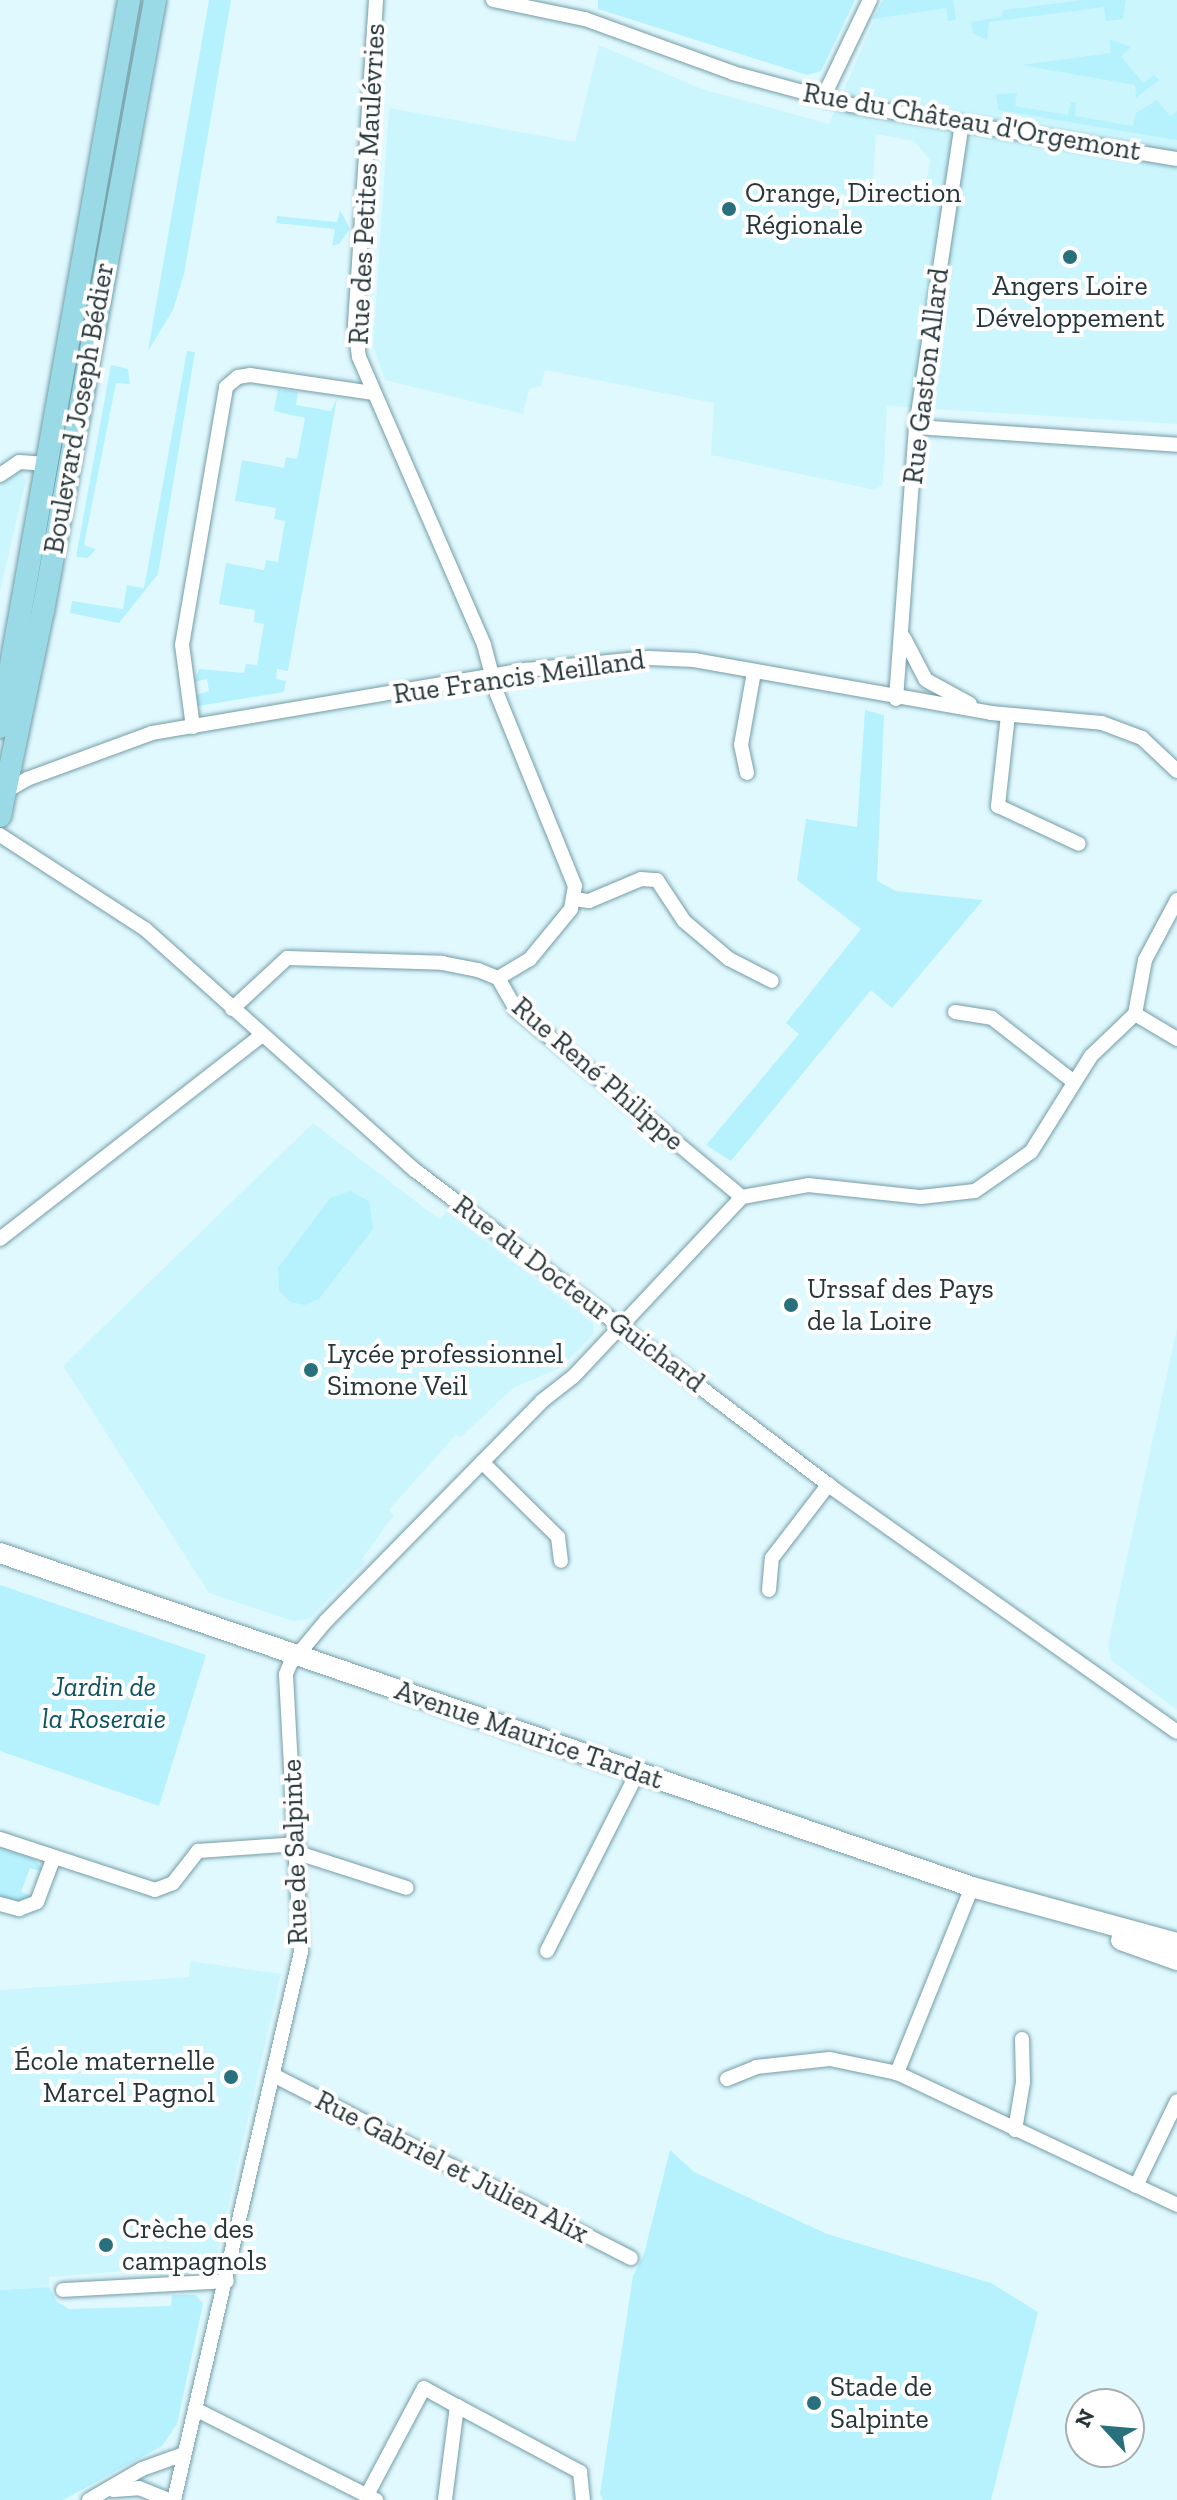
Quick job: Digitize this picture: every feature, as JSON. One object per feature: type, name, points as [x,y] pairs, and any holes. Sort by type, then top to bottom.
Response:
[{"type":"main road","name":"Boulevard Joseph Bédier","points":[[0,727],[129,0]]},
{"type":"main road","name":"Boulevard Joseph Bédier","points":[[0,816],[155,0]]},
{"type":"street","name":"Rue des Petites Maulévries","points":[[376,0],[355,325],[362,367],[484,645],[493,676],[573,879],[574,899]]},
{"type":"street","name":"Rue du Château d'Orgemont","points":[[493,0],[595,22],[733,73],[823,98],[1177,159]]},
{"type":"street","points":[[823,98],[870,0]]},
{"type":"street","name":"Rue Gaston Allard","points":[[896,699],[916,427],[962,123]]},
{"type":"street","points":[[193,727],[182,645],[226,387],[238,377],[250,375],[374,393]]},
{"type":"street","points":[[916,427],[1177,445]]},
{"type":"street","points":[[0,475],[19,462],[47,464]]},
{"type":"street","name":"Rue Gaston Allard","points":[[902,629],[910,656],[926,680],[991,713]]},
{"type":"street","name":"Rue Francis Meilland","points":[[4,792],[152,733],[493,676],[649,658],[754,672],[896,699],[1121,728],[1151,744],[1177,771]]},
{"type":"street","points":[[747,773],[741,745],[754,672]]},
{"type":"street","points":[[1008,715],[995,792],[998,806],[1079,844]]},
{"type":"street","name":"Rue du Docteur Guichard","points":[[0,835],[145,929],[403,1160],[829,1484],[1177,1732]]},
{"type":"street","points":[[498,978],[530,959],[574,899],[589,901],[641,879],[657,880],[669,891],[684,921],[729,959],[772,981]]},
{"type":"street","points":[[742,1197],[808,1185],[921,1197],[975,1191],[1031,1152],[1100,1044],[1135,1014],[1145,960],[1177,900]]},
{"type":"street","name":"Rue René Philippe","points":[[232,1009],[287,958],[456,964],[498,978],[515,1008],[742,1197]]},
{"type":"street","points":[[955,1012],[992,1018],[1074,1082]]},
{"type":"street","points":[[1135,1014],[1177,1039]]},
{"type":"street","points":[[0,1239],[261,1036]]},
{"type":"street","name":"Rue de Salpinte","points":[[172,2500],[227,2281],[301,1952],[298,1848],[286,1674],[297,1655],[742,1197]]},
{"type":"street","points":[[482,1462],[558,1537],[561,1561]]},
{"type":"street","points":[[769,1590],[772,1558],[829,1484]]},
{"type":"street","name":"Avenue Maurice Tardat","points":[[0,1553],[1058,1914],[1177,1960]]},
{"type":"street","points":[[547,1951],[638,1772]]},
{"type":"street","points":[[0,1839],[155,1890],[173,1883],[198,1851],[298,1848],[407,1888]]},
{"type":"street","points":[[0,1904],[19,1909],[37,1902],[54,1857]]},
{"type":"street","points":[[897,2073],[972,1887]]},
{"type":"street","name":"Avenue Maurice Tardat","points":[[1058,1914],[1177,1943]]},
{"type":"street","points":[[1015,2130],[1023,2082],[1022,2039]]},
{"type":"street","points":[[727,2079],[756,2067],[817,2059],[897,2073],[1177,2205]]},
{"type":"street","name":"Rue Gabriel et Julien Alix","points":[[273,2075],[631,2258]]},
{"type":"street","points":[[1136,2186],[1177,2101]]},
{"type":"street","points":[[63,2290],[227,2281]]},
{"type":"street","points":[[195,2409],[371,2498],[424,2388],[580,2472],[583,2500]]},
{"type":"street","points":[[445,2500],[457,2406]]},
{"type":"street","points":[[89,2500],[142,2469],[184,2454]]},
{"type":"street","points":[[109,2490],[139,2488],[172,2500]]},
{"type":"shaded area","points":[[883,0],[1177,0],[1177,424],[887,406],[883,484],[875,490],[711,455],[714,403],[545,370],[541,386],[529,389],[523,414],[385,380],[373,346],[389,108],[575,142],[599,45],[702,89],[829,124]],"holes":[[[876,134],[914,141],[930,160],[923,203],[872,194]]]},
{"type":"shaded area","points":[[12,457],[26,480],[0,591],[0,465]]},
{"type":"shaded area","name":"Lycée professionnel Simone Veil","points":[[313,1123],[439,1219],[447,1212],[593,1323],[594,1334],[560,1368],[513,1388],[461,1437],[456,1435],[389,1510],[394,1515],[362,1559],[365,1562],[309,1619],[293,1621],[209,1593],[63,1366]]},
{"type":"shaded area","points":[[1177,1328],[1177,1710],[1111,1660],[1108,1645]]},
{"type":"shaded area","points":[[190,1961],[281,1974],[215,2264],[49,2277],[49,2287],[0,2290],[0,1990],[189,1977]]},
{"type":"green space","points":[[209,0],[231,0],[184,274],[173,310],[148,351]]},
{"type":"green space","points":[[598,0],[855,0],[821,71],[807,75],[598,9]]},
{"type":"green space","points":[[883,0],[953,0],[956,20],[948,21],[946,8],[873,19]]},
{"type":"green space","points":[[1083,0],[1126,0],[1123,19],[1106,21],[1104,7],[989,22],[987,40],[973,33],[971,22],[1001,17],[1004,10]]},
{"type":"green space","points":[[1109,39],[1131,47],[1121,56],[1143,83],[1154,75],[1159,80],[1136,98],[1135,85],[1021,65],[1111,53]]},
{"type":"green space","points":[[1017,93],[1015,106],[1068,115],[1071,102],[1076,103],[1075,116],[1133,126],[1136,113],[1157,100],[1170,116],[1177,111],[1177,140],[998,110],[996,94]]},
{"type":"green space","points":[[340,210],[350,229],[339,244],[332,246],[335,229],[276,223],[277,216],[337,222]]},
{"type":"green space","points":[[187,351],[195,352],[158,574],[119,623],[70,613],[72,601],[123,609],[127,585],[144,588]]},
{"type":"green space","points":[[111,365],[128,369],[130,384],[116,383],[84,545],[96,549],[88,558],[76,557]]},
{"type":"green space","points":[[278,389],[298,392],[296,405],[331,411],[337,398],[288,671],[277,669],[276,679],[286,681],[284,692],[198,706],[196,695],[209,691],[207,679],[194,682],[199,669],[244,673],[246,664],[257,665],[264,624],[254,622],[255,610],[219,604],[226,563],[264,570],[266,560],[278,562],[285,521],[274,519],[276,508],[235,501],[242,460],[284,468],[286,457],[297,459],[305,418],[274,411]]},
{"type":"green space","points":[[865,710],[884,715],[877,881],[896,891],[983,900],[892,1008],[871,990],[731,1161],[706,1145],[799,1034],[786,1023],[861,929],[797,880],[806,819],[857,827]]},
{"type":"green space","points":[[350,1191],[369,1201],[373,1229],[319,1299],[305,1305],[290,1302],[279,1291],[278,1268],[330,1198]]},
{"type":"green space","name":"Jardin de la Roseraie","points":[[0,1585],[206,1655],[159,1806],[0,1751]]},
{"type":"green space","points":[[0,1847],[34,1859],[43,1872],[30,1868],[21,1892],[34,1897],[21,1904],[0,1899]]},
{"type":"green space","name":"Stade de Salpinte","points":[[670,2150],[694,2172],[827,2234],[991,2283],[1038,2312],[991,2500],[603,2500],[600,2494],[633,2276],[644,2254]]},
{"type":"green space","points":[[49,2287],[57,2302],[69,2309],[171,2306],[172,2295],[196,2295],[203,2304],[177,2424],[162,2446],[63,2500],[0,2500],[0,2290]]},
{"type":"place","name":"Orange, Direction Régionale","points":[[729,209]]},
{"type":"place","name":"Angers Loire Développement","points":[[1070,257]]},
{"type":"place","name":"Urssaf des Pays de la Loire","points":[[791,1305]]},
{"type":"place","name":"Lycée professionnel Simone Veil","points":[[311,1370]]},
{"type":"place","name":"École maternelle Marcel Pagnol","points":[[231,2077]]},
{"type":"place","name":"Crèche des campagnols","points":[[106,2245]]},
{"type":"place","name":"Stade de Salpinte","points":[[814,2403]]}]
